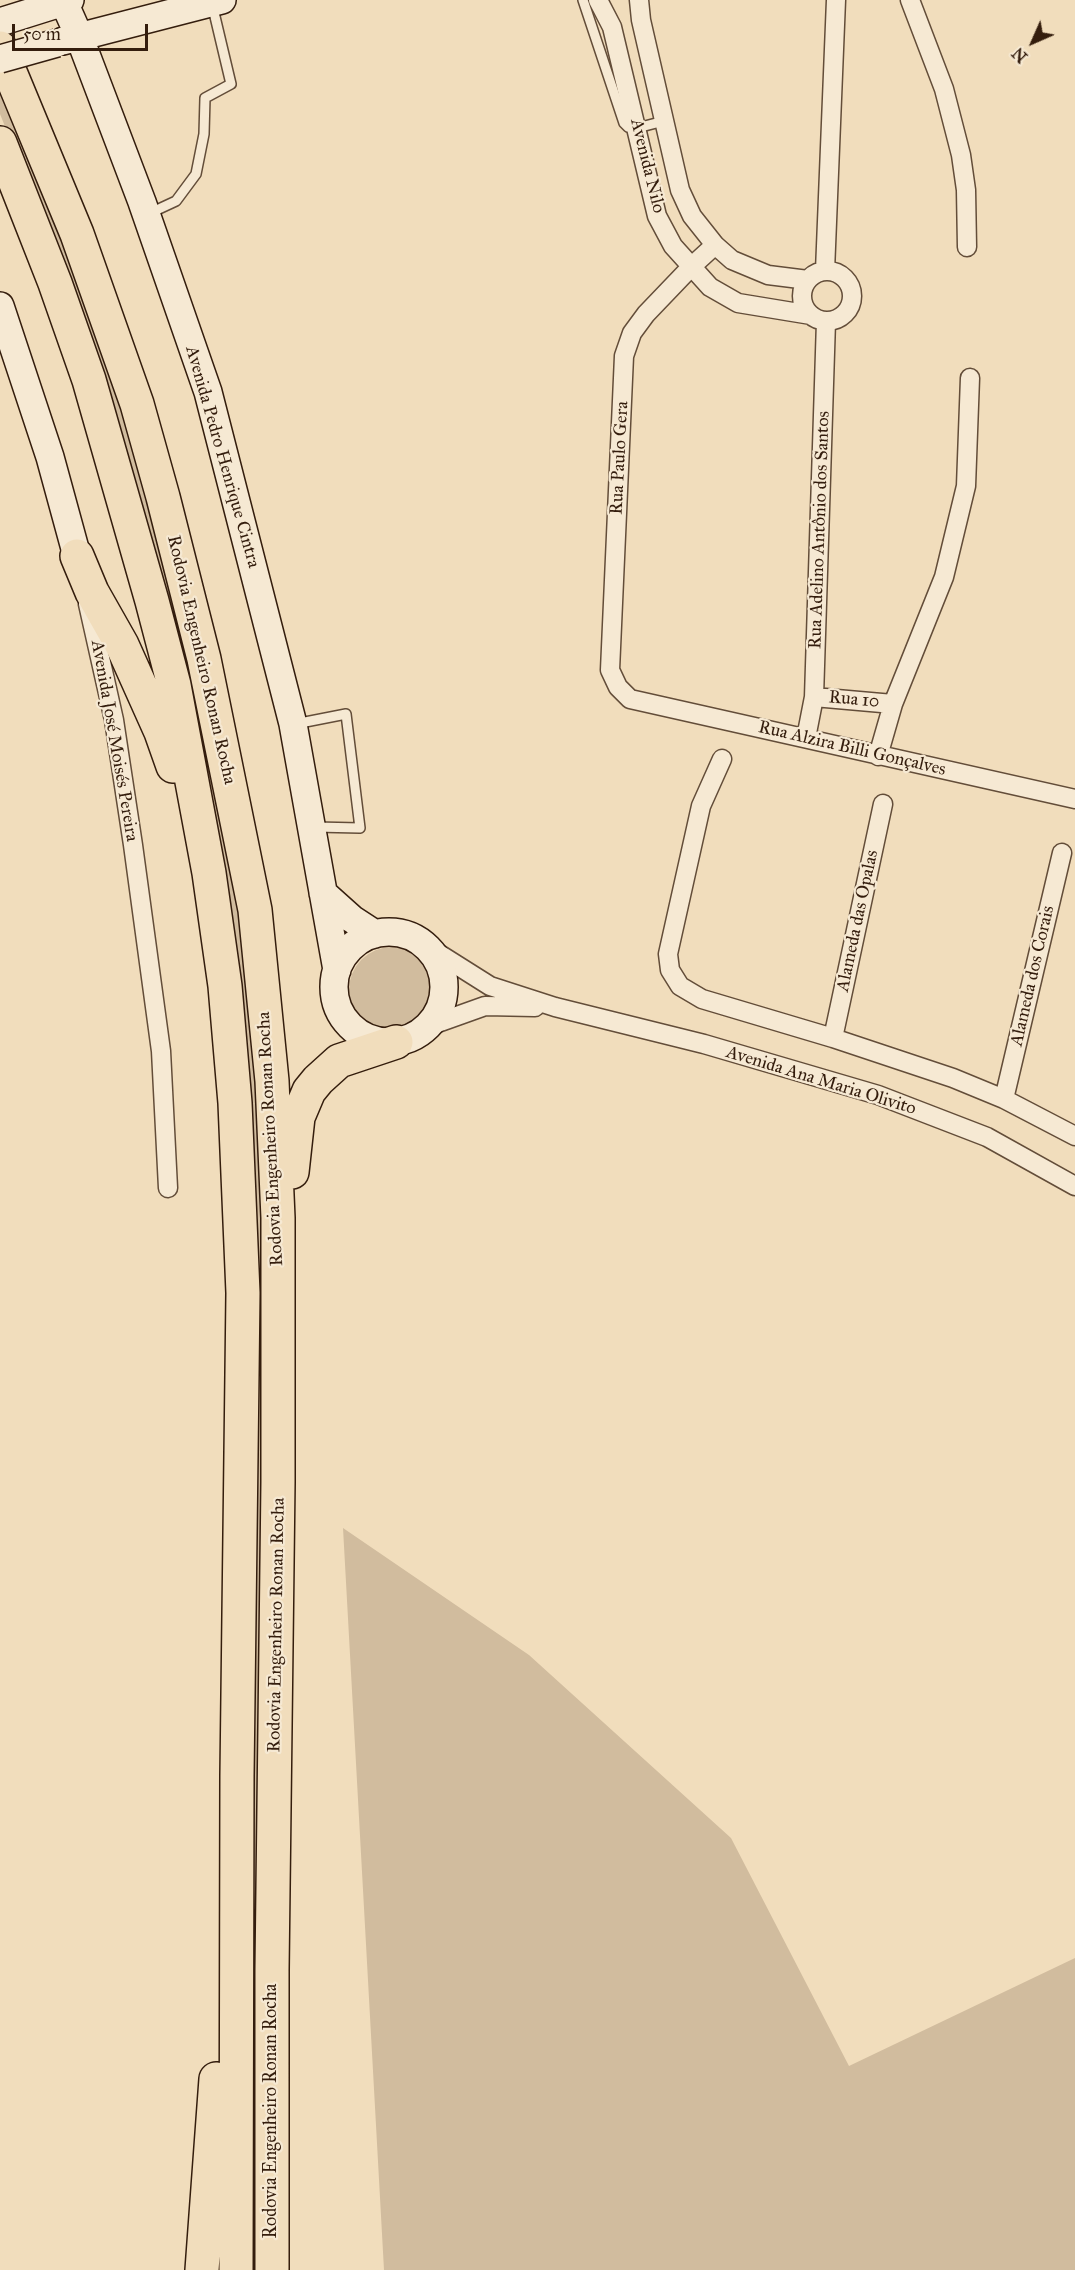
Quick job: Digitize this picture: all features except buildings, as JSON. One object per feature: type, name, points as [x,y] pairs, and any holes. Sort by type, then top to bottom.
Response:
[{"type":"highway","name":"Rodovia Engenheiro Ronan Rocha","points":[[0,48],[77,234],[133,394],[166,508],[204,659],[255,910],[272,1081],[278,1218],[272,2270]]},
{"type":"highway","name":"Rodovia Engenheiro Ronan Rocha","points":[[0,143],[51,273],[89,380],[122,489],[174,685],[209,873],[225,986],[235,1103],[243,1293],[237,1775],[236,2270]]},
{"type":"highway","points":[[77,556],[92,592],[123,645],[161,732],[209,873]]},
{"type":"highway","points":[[278,1293],[298,1118],[303,1104],[318,1080],[339,1061],[396,1042]]},
{"type":"highway","points":[[202,2270],[237,1775]]},
{"type":"highway","points":[[272,1970],[294,2270]]},
{"type":"street","name":"Avenida Nilo","points":[[598,0],[612,27],[657,216],[673,246],[710,287],[738,303],[819,318]]},
{"type":"street","name":"Avenida Nilo","points":[[639,0],[641,20],[680,190],[692,216],[715,245],[732,260],[768,275],[808,280]]},
{"type":"street","points":[[825,271],[836,0]]},
{"type":"street","points":[[910,0],[944,89],[961,155],[966,190],[967,247]]},
{"type":"street","points":[[0,59],[217,1]]},
{"type":"street","points":[[0,22],[59,3]]},
{"type":"street","name":"Avenida Pedro Henrique Cintra","points":[[59,3],[68,40],[146,216],[208,392],[293,724],[337,970]]},
{"type":"street","name":"Rua Paulo Gera","points":[[630,699],[618,687],[610,670],[624,356],[632,333],[646,314],[715,245]]},
{"type":"street","points":[[825,271],[840,275],[850,288],[852,296],[847,311],[841,316],[819,318],[806,309],[802,294],[808,280],[825,271]]},
{"type":"street","name":"Avenida José Moisés Pereira","points":[[0,306],[50,457],[77,556],[114,720],[161,1051],[168,1188]]},
{"type":"street","name":"Rua Adelino Antônio dos Santos","points":[[806,738],[814,697],[819,318]]},
{"type":"street","points":[[878,756],[893,704],[944,577],[964,497],[970,378]]},
{"type":"street","name":"Rua 10","points":[[814,697],[893,704]]},
{"type":"street","name":"Rua Alzira Billi Gonçalves","points":[[630,699],[878,756],[1074,797]]},
{"type":"street","points":[[722,759],[701,806],[668,954],[670,970],[680,986],[702,999],[833,1038],[953,1078],[1004,1099],[1075,1136]]},
{"type":"street","name":"Alameda das Opalas","points":[[833,1038],[884,804]]},
{"type":"street","name":"Alameda dos Corais","points":[[1004,1099],[1062,853]]},
{"type":"street","points":[[322,893],[352,919],[375,934]]},
{"type":"street","points":[[393,932],[410,936],[425,945],[436,959],[443,976],[444,994],[439,1011],[429,1026],[414,1037],[396,1042],[377,1041],[361,1034],[347,1022],[338,1006],[334,988],[337,970],[345,954],[358,941],[375,934],[393,932]]},
{"type":"street","name":"Avenida Ana Maria Olivito","points":[[425,945],[490,986],[555,1007],[704,1044],[878,1095],[987,1137],[1075,1186]]},
{"type":"street","name":"Avenida Ana Maria Olivito","points":[[429,1026],[485,1006],[555,1007]]},
{"type":"lane","points":[[583,0],[620,115],[628,126],[637,128],[664,122]]},
{"type":"lane","points":[[146,216],[176,201],[196,174],[204,134],[205,99],[231,84],[217,1]]},
{"type":"lane","points":[[293,724],[346,714],[360,828],[310,827]]},
{"type":"shaded area","points":[[0,74],[49,191],[152,496],[238,881],[266,1175],[260,2270],[245,2270],[234,971],[33,196],[0,114]]},
{"type":"shaded area","points":[[392,947],[409,950],[423,959],[432,973],[435,990],[432,1007],[423,1021],[409,1030],[392,1033],[375,1030],[361,1021],[352,1007],[349,990],[352,973],[361,959],[375,950]]},
{"type":"shaded area","points":[[343,1528],[529,1655],[731,1838],[849,2066],[1075,1958],[1075,2270],[384,2270]]}]
